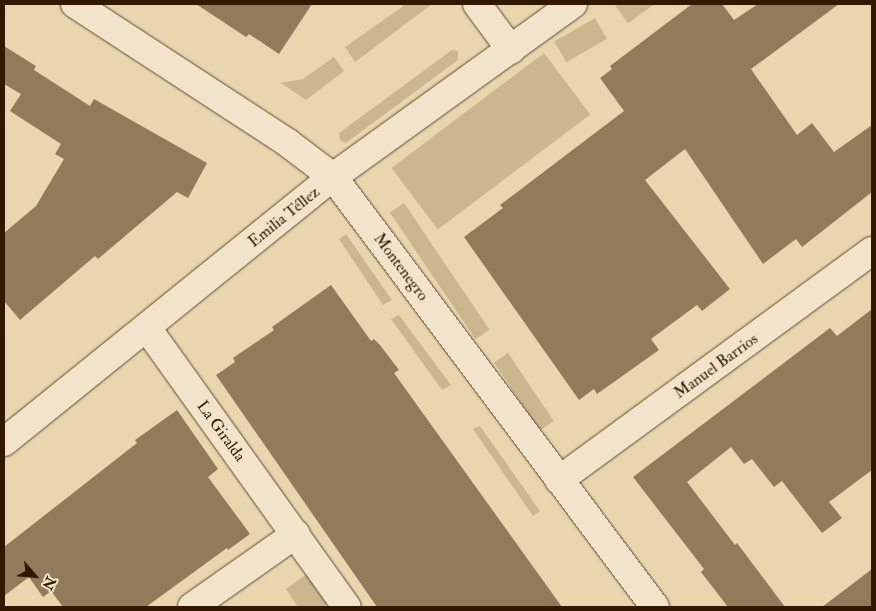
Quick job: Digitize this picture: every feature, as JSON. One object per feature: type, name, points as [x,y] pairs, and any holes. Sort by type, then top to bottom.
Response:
[{"type":"street","name":"Montenegro","points":[[75,4],[288,143],[333,177],[655,607]]},
{"type":"street","points":[[477,4],[511,50]]},
{"type":"street","name":"Emilia Téllez","points":[[4,442],[333,177],[573,4]]},
{"type":"street","name":"Manuel Barrios","points":[[559,480],[872,251]]},
{"type":"street","name":"La Giralda","points":[[147,328],[347,607]]},
{"type":"street","points":[[192,607],[296,534]]},
{"type":"shaded area","points":[[403,4],[432,4],[355,62],[345,47],[402,7]]},
{"type":"shaded area","points":[[614,4],[655,4],[628,23]]},
{"type":"shaded area","points":[[595,18],[607,39],[566,62],[554,42]]},
{"type":"shaded area","points":[[452,50],[458,51],[458,60],[346,143],[340,140],[339,133]]},
{"type":"shaded area","points":[[544,53],[590,114],[438,229],[391,168]]},
{"type":"shaded area","points":[[334,57],[344,71],[306,100],[281,83],[303,79]]},
{"type":"shaded area","points":[[404,203],[490,330],[475,339],[390,213]]},
{"type":"shaded area","points":[[346,234],[392,300],[383,305],[339,239]]},
{"type":"shaded area","points":[[399,315],[451,385],[442,390],[391,319]]},
{"type":"shaded area","points":[[508,353],[554,421],[540,430],[494,363]]},
{"type":"shaded area","points":[[480,426],[540,511],[533,516],[473,429]]},
{"type":"shaded area","points":[[308,573],[327,603],[324,607],[298,607],[286,589]]},
{"type":"building","points":[[196,4],[312,4],[279,54],[249,34],[246,37]]},
{"type":"building","points":[[692,4],[722,4],[734,20],[758,4],[839,4],[751,69],[797,135],[812,123],[834,152],[872,125],[872,192],[802,247],[796,239],[763,264],[685,149],[645,180],[730,289],[702,311],[697,305],[651,339],[659,350],[597,394],[594,389],[579,400],[464,237],[503,208],[500,205],[624,111],[600,78],[612,69],[610,66]]},
{"type":"building","points":[[4,46],[36,66],[34,70],[90,106],[94,99],[207,163],[188,198],[177,192],[98,259],[95,256],[20,320],[4,301],[4,233],[36,206],[64,159],[55,154],[61,144],[10,111],[21,94],[4,84]]},
{"type":"building","points":[[331,285],[371,341],[374,339],[380,345],[399,370],[394,373],[562,607],[377,607],[216,375],[235,362],[233,358],[274,330],[272,327]]},
{"type":"building","points":[[872,309],[872,470],[829,502],[842,518],[822,533],[782,481],[774,487],[752,459],[744,464],[731,447],[687,482],[735,545],[737,543],[785,607],[728,607],[701,572],[704,569],[633,477],[830,328],[837,336]]},
{"type":"building","points":[[177,410],[218,469],[208,477],[250,534],[228,550],[227,548],[146,607],[63,607],[51,591],[43,597],[29,577],[4,596],[4,547],[137,443],[135,440]]},
{"type":"building","points":[[872,569],[872,607],[822,607],[851,585]]}]
